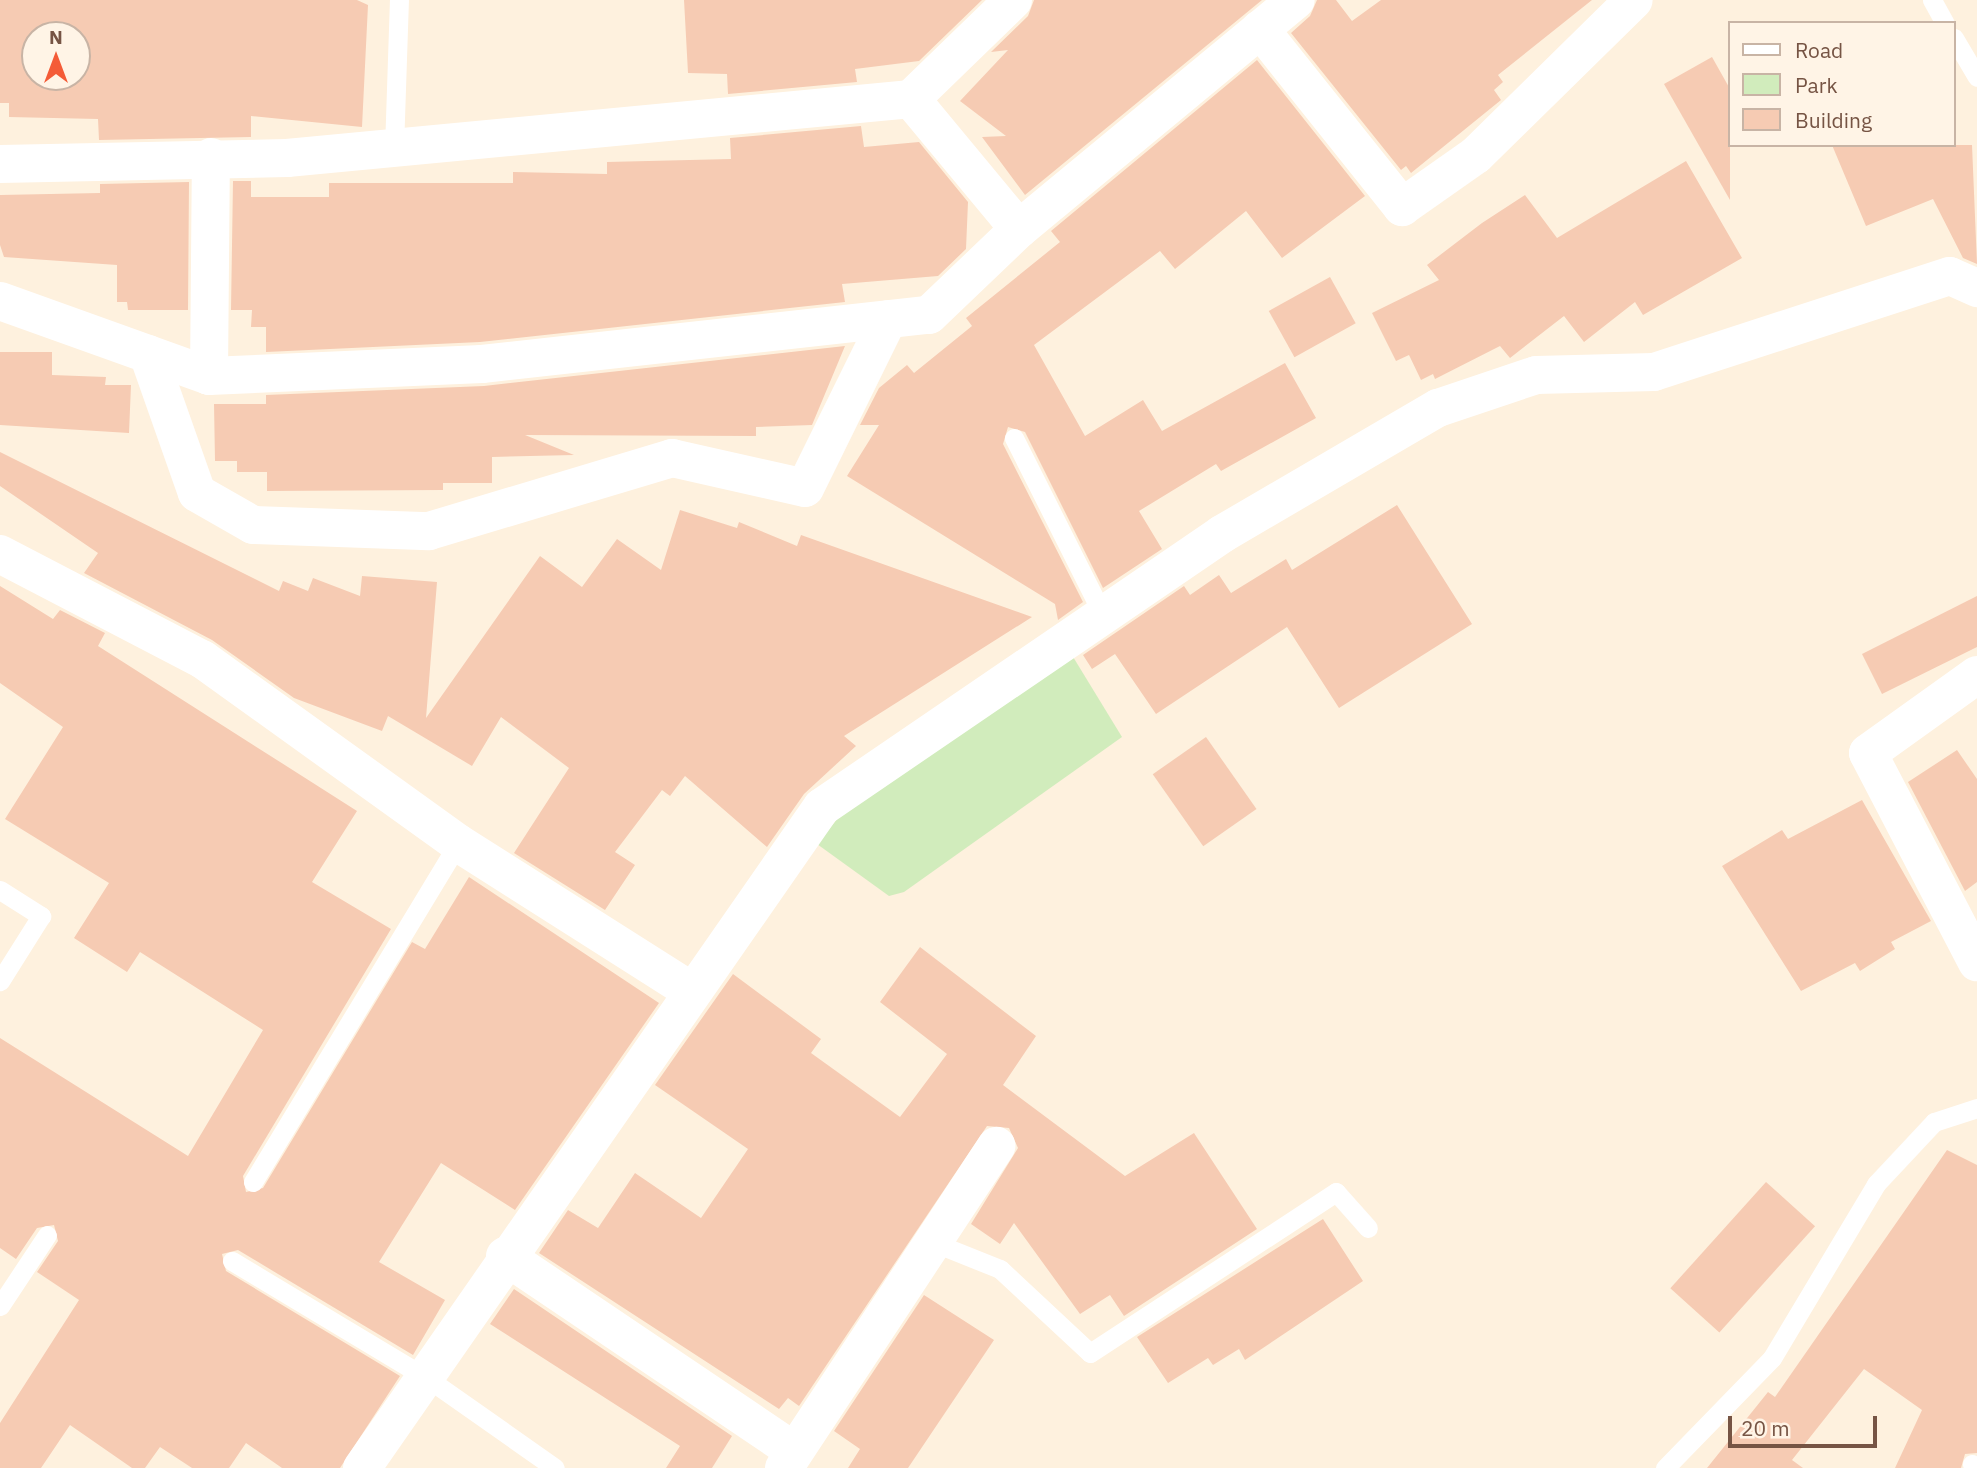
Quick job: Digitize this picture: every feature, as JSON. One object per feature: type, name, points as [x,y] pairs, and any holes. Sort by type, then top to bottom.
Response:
[{"type":"street","points":[[0,164],[394,149],[911,99],[1013,0]]},
{"type":"street","points":[[0,301],[209,376],[482,364],[929,315],[1019,229],[1296,0]]},
{"type":"street","points":[[1260,29],[1402,206],[1476,155],[1634,0]]},
{"type":"street","points":[[911,99],[1019,229]]},
{"type":"street","points":[[209,376],[211,157]]},
{"type":"street","points":[[362,1468],[427,1378],[505,1256],[690,990],[822,807],[1222,534],[1438,408],[1536,375],[1654,372],[1968,274]]},
{"type":"street","points":[[148,354],[197,493],[253,525],[429,531],[672,458],[804,488],[888,320]]},
{"type":"street","points":[[0,554],[202,659],[457,843],[690,990]]},
{"type":"street","points":[[1972,939],[1868,753],[1977,675]]},
{"type":"street","points":[[505,1256],[789,1460],[996,1146]]},
{"type":"lane","points":[[394,149],[399,0]]},
{"type":"lane","points":[[1932,0],[1944,21]]},
{"type":"lane","points":[[1956,41],[1977,76]]},
{"type":"lane","points":[[1014,438],[1103,615]]},
{"type":"lane","points":[[254,1182],[457,843]]},
{"type":"lane","points":[[0,890],[41,916],[0,981]]},
{"type":"lane","points":[[1665,1468],[1772,1358],[1876,1184],[1934,1122],[1977,1108]]},
{"type":"lane","points":[[935,1242],[1000,1269],[1090,1353],[1336,1192],[1368,1228]]},
{"type":"lane","points":[[0,1306],[47,1235]]},
{"type":"lane","points":[[232,1261],[427,1378],[555,1468]]},
{"type":"green space","points":[[1067,647],[1122,737],[904,892],[889,896],[817,844],[855,797]]},
{"type":"building","points":[[0,0],[357,0],[368,5],[362,127],[251,116],[251,137],[99,140],[98,119],[9,117],[9,103],[0,103]]},
{"type":"building","points":[[684,0],[982,0],[919,61],[855,69],[857,82],[728,94],[727,74],[688,73]]},
{"type":"building","points":[[1034,0],[1262,0],[1025,195],[982,137],[1006,136],[960,101],[1008,50],[991,52],[1028,16]]},
{"type":"building","points":[[1317,0],[1336,0],[1352,21],[1381,0],[1592,0],[1498,75],[1503,82],[1494,90],[1501,100],[1411,173],[1406,166],[1401,170],[1291,33],[1310,16]]},
{"type":"building","points":[[1712,57],[1728,85],[1730,200],[1664,84]]},
{"type":"building","points":[[1257,60],[1365,196],[1282,258],[1246,211],[1175,269],[1160,251],[1034,345],[1085,436],[1143,400],[1162,431],[1285,363],[1316,418],[1221,471],[1216,464],[1139,511],[1162,549],[1103,588],[1025,432],[1008,427],[1003,444],[1083,602],[1058,620],[1055,604],[847,476],[879,425],[860,425],[879,388],[907,365],[914,373],[972,326],[966,318],[1060,242],[1051,231]]},
{"type":"building","points":[[861,126],[864,147],[919,142],[968,202],[966,249],[938,276],[842,284],[845,302],[480,342],[266,352],[266,327],[251,327],[252,310],[231,310],[233,181],[251,181],[251,197],[329,197],[329,183],[513,183],[513,172],[607,174],[607,162],[731,159],[730,138]]},
{"type":"building","points":[[1972,145],[1977,264],[1963,258],[1933,199],[1866,226],[1833,147]]},
{"type":"building","points":[[1686,161],[1742,258],[1643,315],[1635,302],[1584,342],[1564,316],[1510,358],[1500,346],[1435,379],[1433,374],[1421,380],[1409,355],[1396,361],[1372,313],[1439,280],[1427,265],[1482,223],[1525,195],[1557,238]]},
{"type":"building","points":[[189,182],[188,310],[128,310],[127,302],[117,302],[117,265],[4,257],[0,245],[0,195],[100,193],[100,184]]},
{"type":"building","points":[[1330,277],[1356,323],[1294,357],[1269,311]]},
{"type":"building","points":[[845,346],[812,425],[756,427],[756,436],[525,435],[574,455],[492,457],[492,483],[443,483],[443,490],[267,491],[267,472],[237,472],[237,461],[215,461],[214,404],[266,404],[266,395],[484,386]]},
{"type":"building","points":[[0,352],[52,352],[52,375],[106,377],[105,385],[131,385],[129,433],[0,425]]},
{"type":"building","points":[[0,452],[279,591],[283,581],[308,591],[313,578],[360,596],[362,576],[437,582],[426,718],[540,556],[582,587],[617,539],[661,570],[680,510],[737,528],[739,522],[797,546],[801,535],[1032,617],[844,736],[856,746],[804,794],[767,847],[685,776],[670,796],[662,790],[615,852],[635,865],[605,910],[514,853],[569,768],[501,717],[472,766],[388,716],[382,731],[294,698],[212,640],[84,573],[98,553],[0,486]]},
{"type":"building","points":[[1397,505],[1472,624],[1339,708],[1287,627],[1156,714],[1115,654],[1092,669],[1083,655],[1184,586],[1190,595],[1219,575],[1231,593],[1286,559],[1292,570]]},
{"type":"building","points":[[0,586],[53,619],[60,610],[105,633],[98,646],[357,811],[312,882],[391,929],[243,1176],[246,1192],[263,1188],[412,942],[425,949],[469,877],[659,1003],[515,1210],[441,1163],[379,1262],[445,1300],[413,1355],[238,1250],[222,1254],[226,1271],[400,1376],[340,1468],[282,1468],[246,1443],[229,1468],[192,1468],[160,1447],[145,1468],[132,1468],[70,1425],[41,1468],[0,1468],[0,1423],[79,1300],[37,1272],[58,1241],[54,1225],[37,1228],[16,1259],[0,1248],[0,1038],[188,1156],[263,1030],[140,952],[127,972],[74,938],[109,883],[5,819],[63,727],[0,683]]},
{"type":"building","points":[[1977,596],[1977,647],[1882,694],[1862,654]]},
{"type":"building","points":[[1206,737],[1256,809],[1203,846],[1153,774]]},
{"type":"building","points":[[1957,750],[1977,779],[1977,882],[1965,891],[1908,782]]},
{"type":"building","points":[[1862,800],[1931,921],[1891,942],[1895,949],[1860,971],[1855,963],[1801,991],[1722,866],[1782,830],[1788,839]]},
{"type":"building","points":[[920,947],[1036,1036],[1003,1085],[1125,1176],[1194,1133],[1257,1229],[1124,1316],[1110,1295],[1080,1314],[1014,1223],[1000,1244],[971,1224],[1018,1148],[1009,1128],[987,1126],[799,1406],[788,1398],[779,1409],[539,1253],[568,1210],[598,1228],[635,1173],[701,1218],[748,1149],[655,1085],[733,974],[821,1039],[811,1053],[900,1117],[947,1054],[880,1002]]},
{"type":"building","points":[[1947,1150],[1977,1165],[1977,1453],[1965,1454],[1961,1468],[1895,1468],[1922,1410],[1864,1369],[1792,1460],[1803,1468],[1707,1468],[1768,1392],[1775,1397]]},
{"type":"building","points":[[1766,1182],[1815,1226],[1719,1332],[1670,1288]]},
{"type":"building","points":[[1323,1219],[1363,1281],[1245,1360],[1239,1349],[1213,1365],[1208,1358],[1168,1383],[1137,1337]]},
{"type":"building","points":[[514,1289],[732,1436],[712,1468],[666,1468],[680,1446],[490,1324]]},
{"type":"building","points":[[924,1295],[994,1340],[908,1468],[848,1468],[860,1449],[834,1431]]}]
